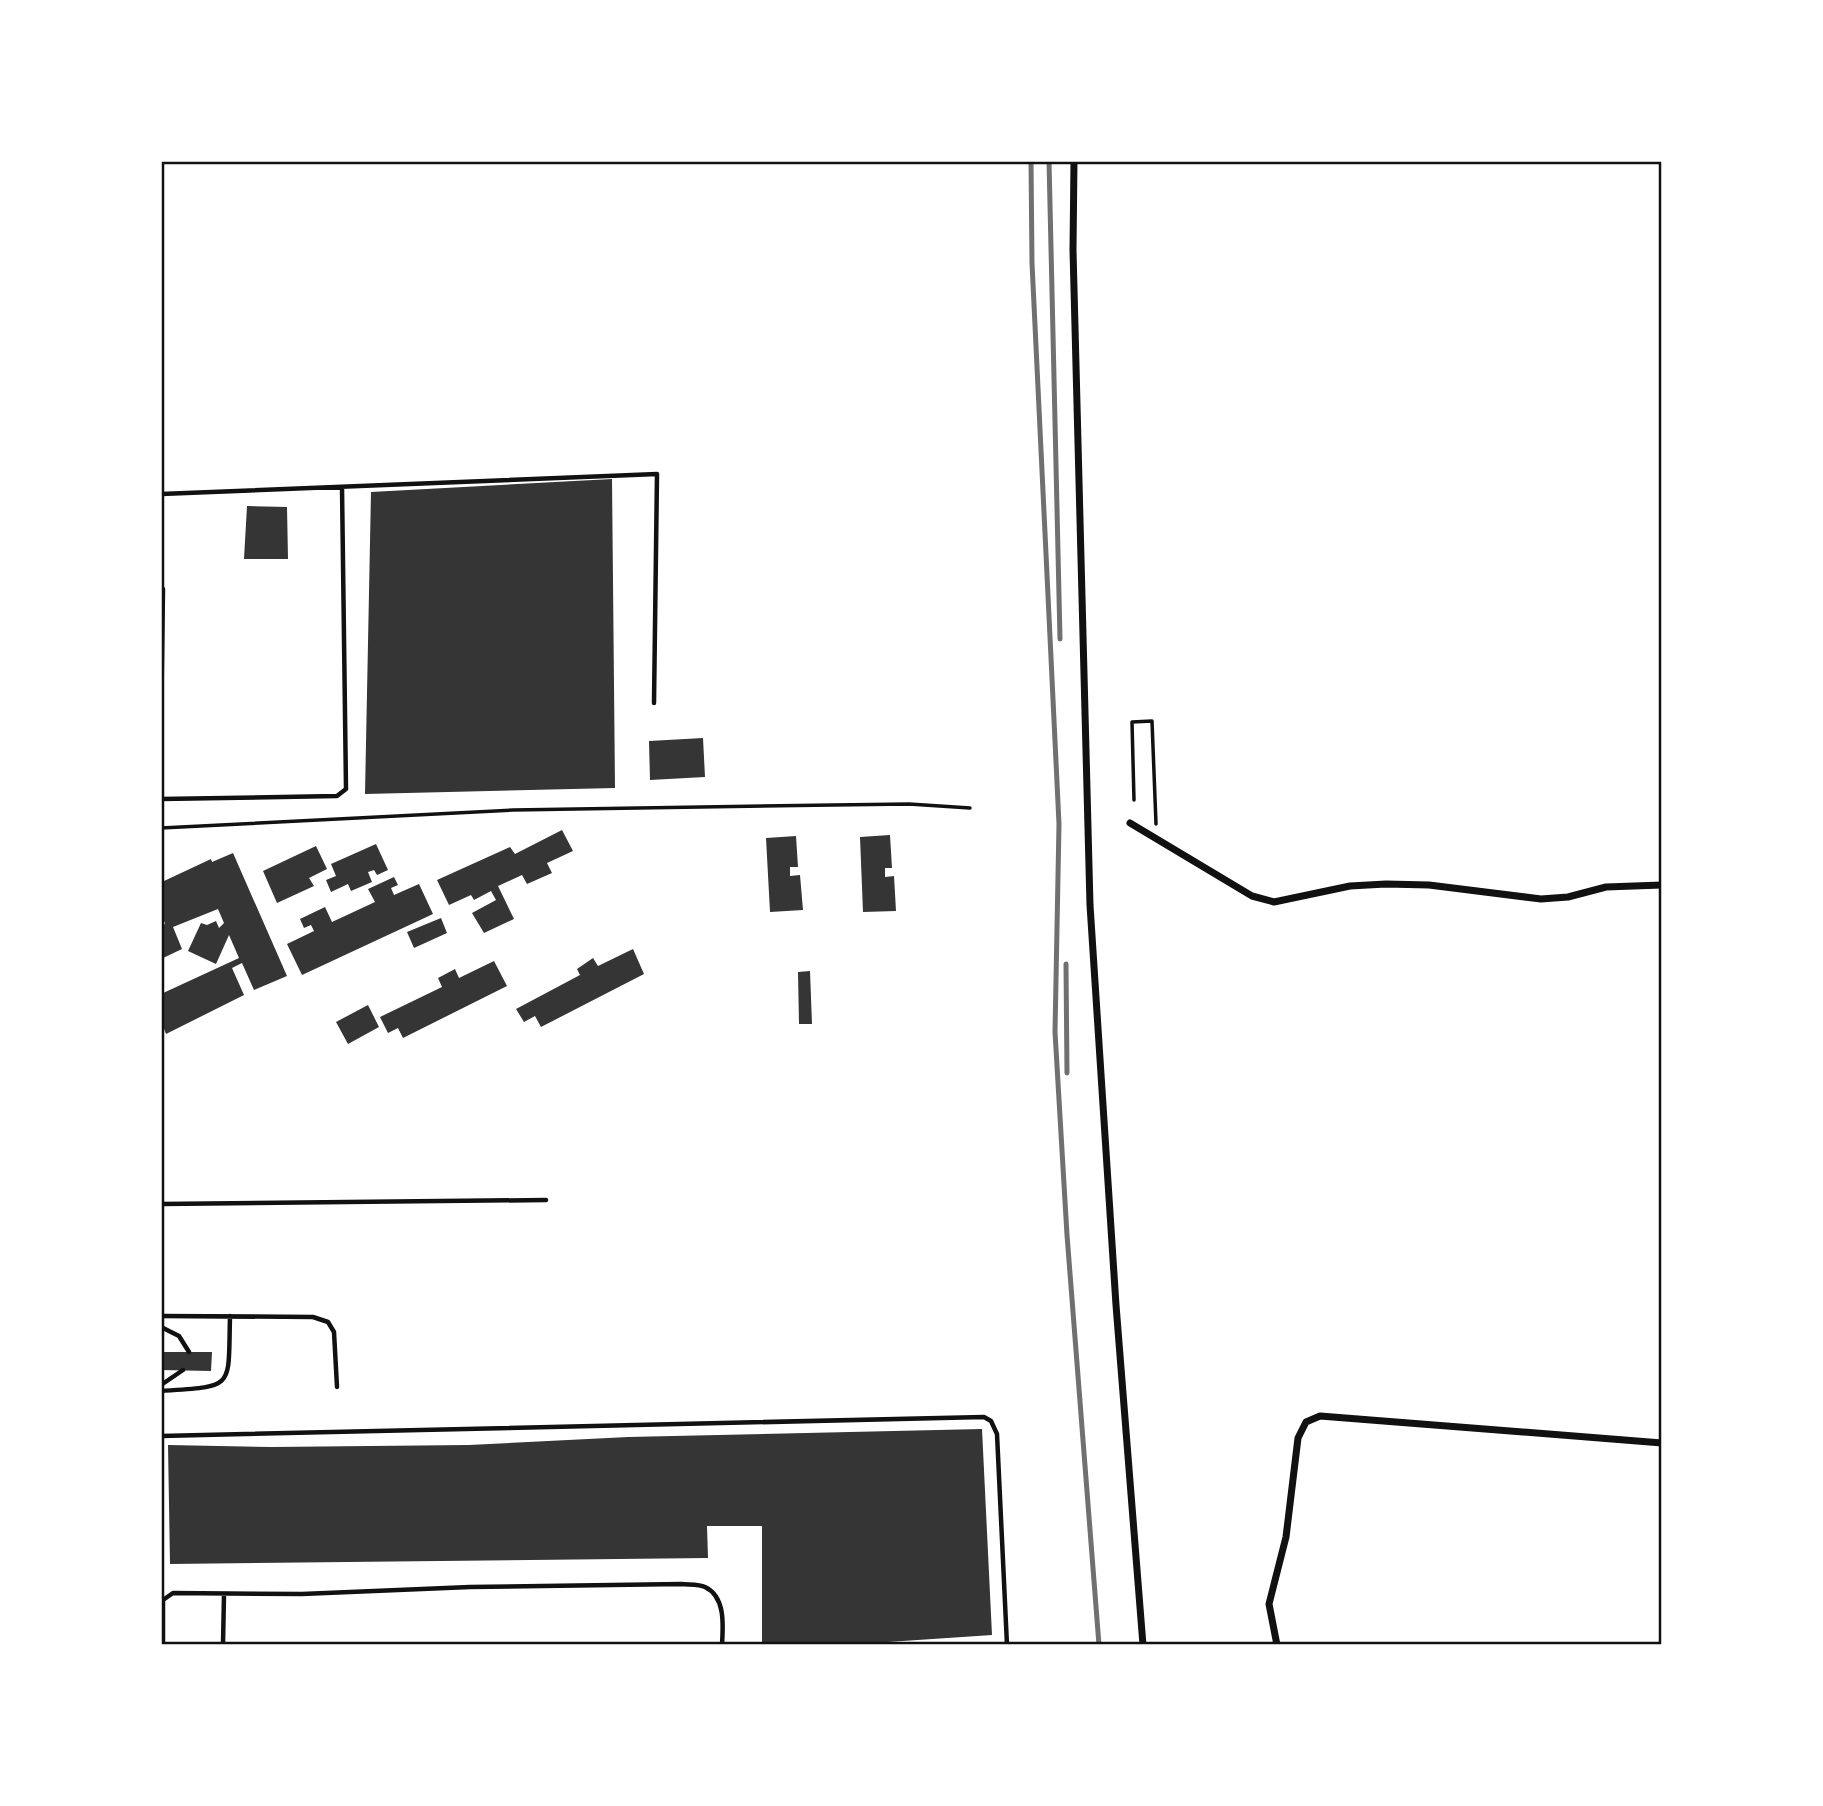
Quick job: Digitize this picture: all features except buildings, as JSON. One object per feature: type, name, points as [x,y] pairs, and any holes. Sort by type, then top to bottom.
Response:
[{"type":"street","points":[[1074,161],[1073,250],[1090,905],[1116,1305],[1143,1645]]},
{"type":"street","points":[[1130,823],[1252,896],[1274,902],[1327,890],[1386,884],[1429,885],[1541,899],[1568,897],[1606,887],[1662,885]]},
{"type":"street","points":[[1277,1645],[1269,1604],[1286,1537],[1298,1438],[1306,1422],[1320,1416],[1662,1443]]},
{"type":"lane","points":[[161,494],[657,474],[654,703]]},
{"type":"lane","points":[[161,799],[337,796],[346,789],[342,487]]},
{"type":"lane","points":[[161,589],[161,729]]},
{"type":"lane","points":[[161,1204],[546,1200]]},
{"type":"lane","points":[[161,1316],[313,1317],[328,1322],[334,1332],[337,1387]]},
{"type":"lane","points":[[161,1391],[212,1387],[223,1382],[228,1373],[230,1316]]},
{"type":"lane","points":[[161,1327],[179,1336],[189,1352]]},
{"type":"lane","points":[[161,1385],[183,1370]]},
{"type":"lane","points":[[161,1436],[984,1417],[991,1421],[997,1434],[1007,1645]]},
{"type":"lane","points":[[163,1645],[162,1605],[165,1597],[173,1593],[313,1594],[470,1587],[690,1585],[705,1587],[716,1598],[723,1613],[722,1645]]},
{"type":"lane","points":[[223,1645],[224,1594]]},
{"type":"path","points":[[1134,800],[1132,722],[1152,721],[1156,839]]},
{"type":"path","points":[[161,828],[513,810],[909,804],[970,808]]},
{"type":"railway","points":[[1031,161],[1032,263],[1059,824],[1055,1032],[1067,1235],[1099,1645]]},
{"type":"railway","points":[[1049,161],[1060,639]]},
{"type":"railway","points":[[1066,964],[1067,1073]]}]
